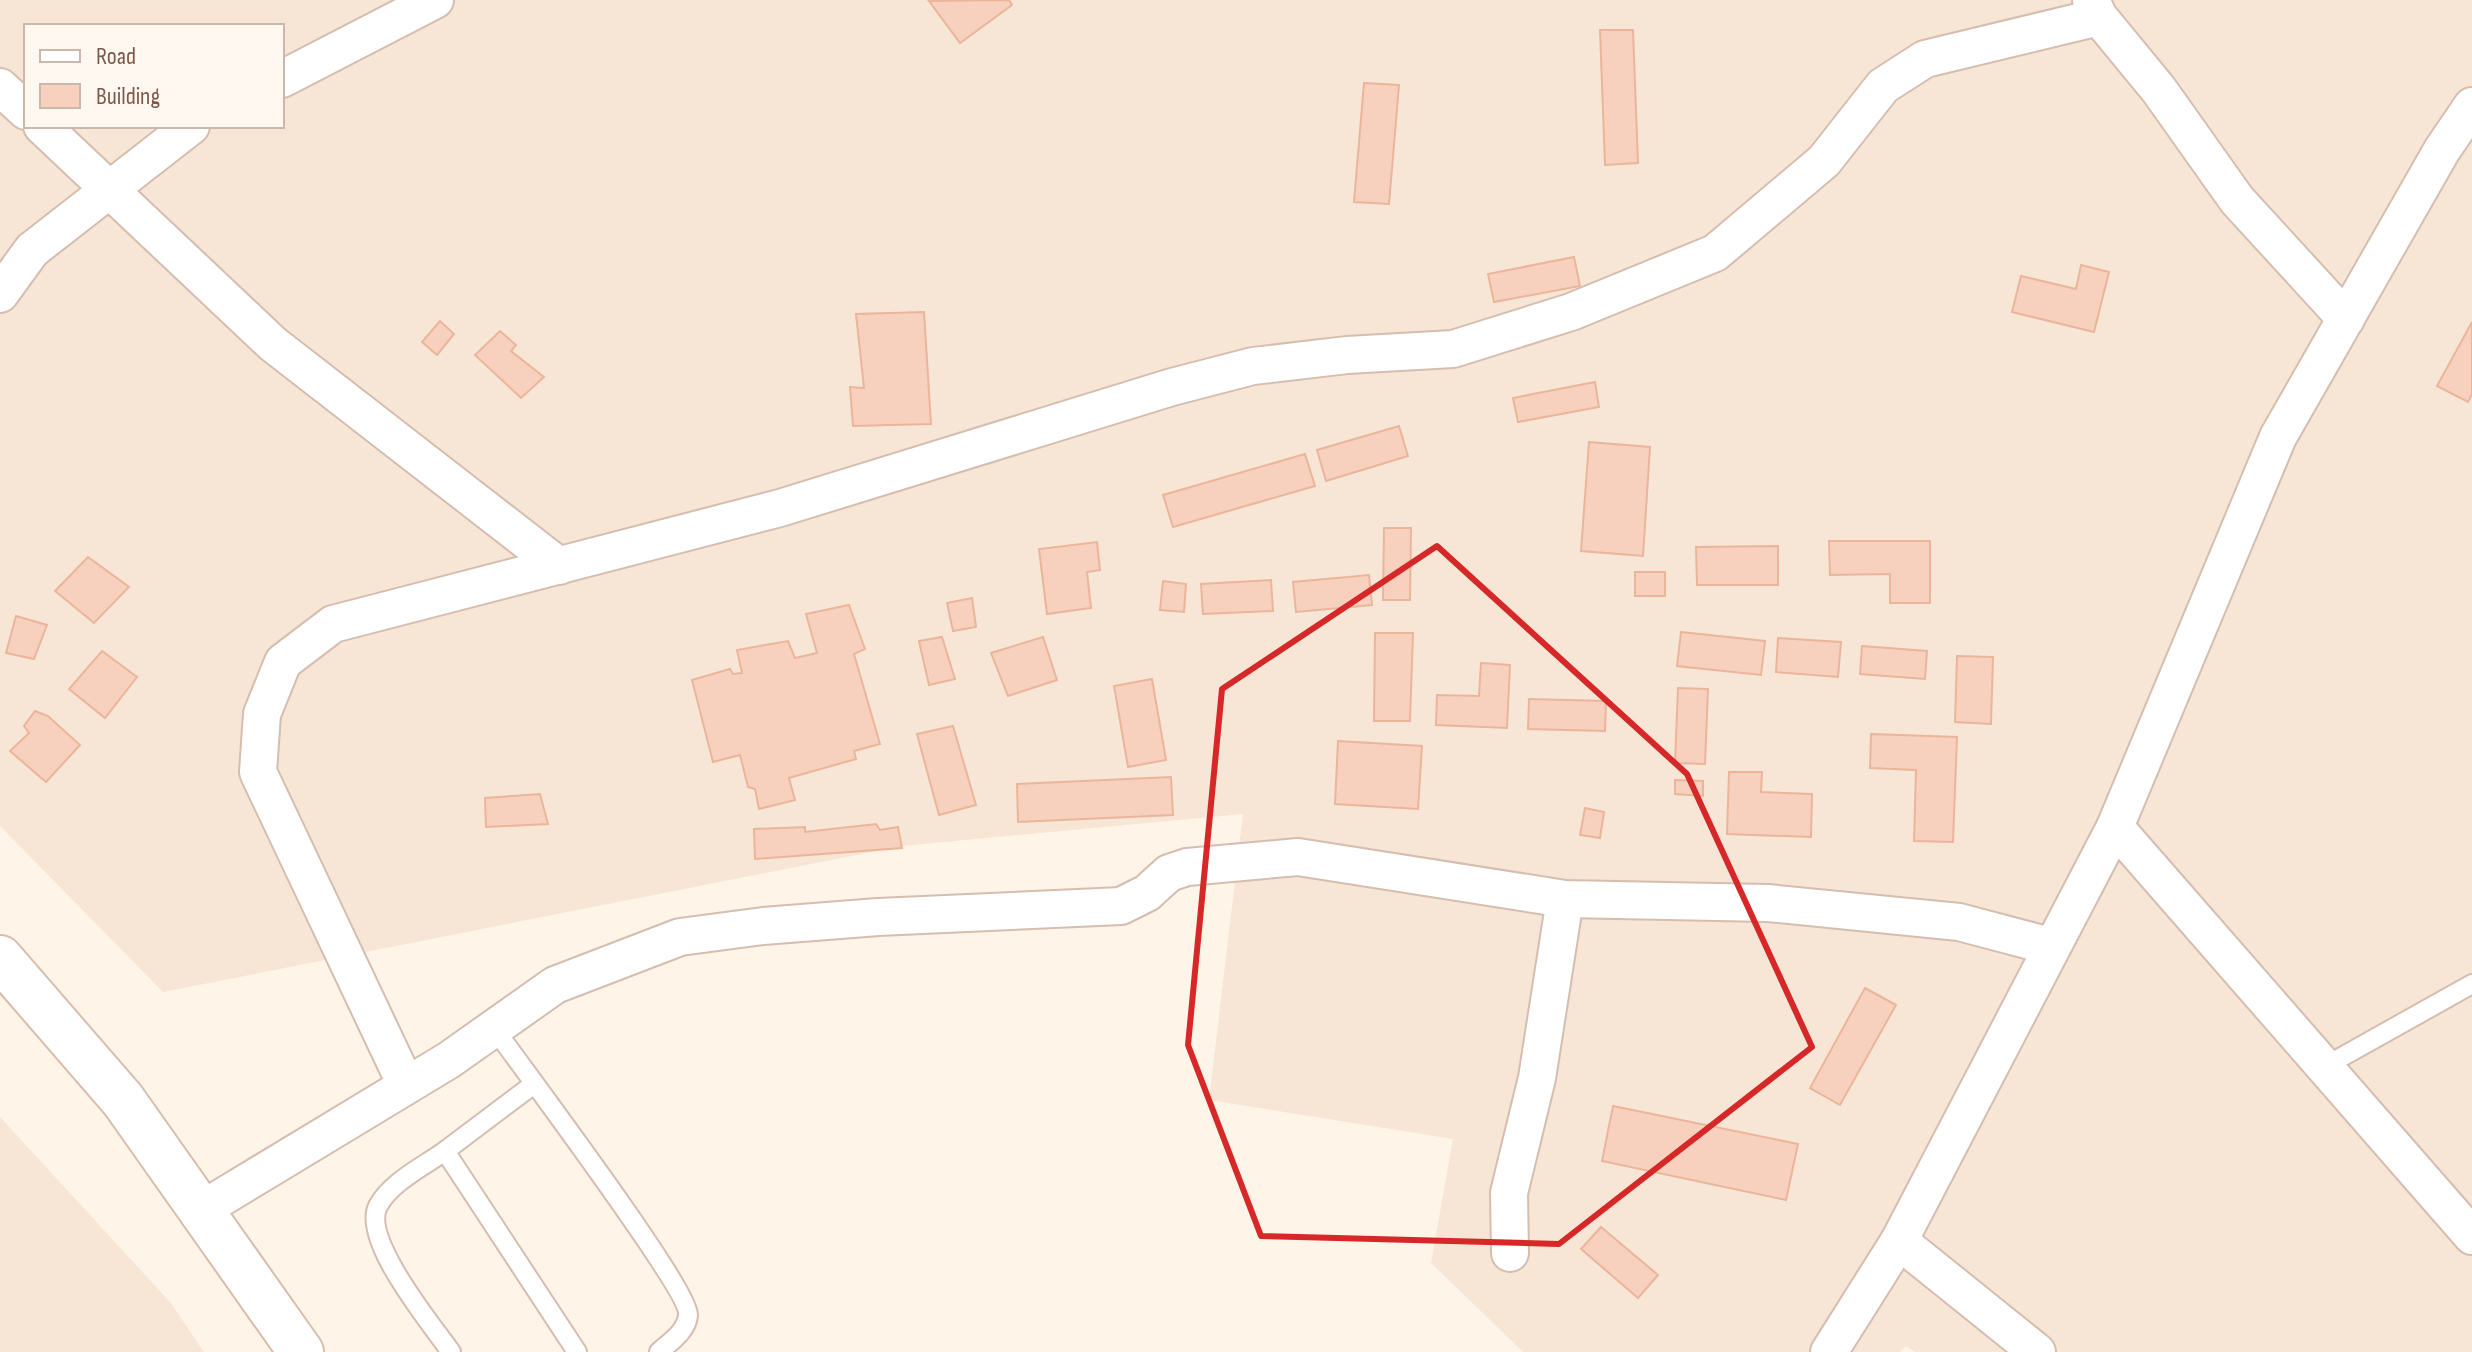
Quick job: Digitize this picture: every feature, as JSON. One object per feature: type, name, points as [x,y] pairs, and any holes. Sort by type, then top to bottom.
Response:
[{"type":"street","points":[[284,78],[435,0]]},
{"type":"street","points":[[406,1085],[258,772],[262,714],[283,662],[333,624],[780,508],[1172,387],[1253,366],[1347,355],[1453,349],[1571,312],[1715,253],[1824,161],[1883,86],[1925,59],[2095,8],[2159,90],[2237,200],[2346,319]]},
{"type":"street","points":[[0,87],[24,109]]},
{"type":"street","points":[[1829,1352],[1899,1241],[2050,946],[2115,827],[2278,437],[2442,150],[2472,106]]},
{"type":"street","points":[[44,128],[273,344],[559,566]]},
{"type":"street","points":[[0,294],[32,250],[188,128]]},
{"type":"street","points":[[2115,827],[2322,1068],[2472,1236]]},
{"type":"street","points":[[201,1210],[406,1085],[555,985],[680,937],[878,917],[1121,906],[1147,893],[1169,873],[1187,867],[1298,857],[1565,899],[1768,903],[1959,922],[2050,946]]},
{"type":"street","points":[[1510,1253],[1509,1193],[1537,1078],[1565,899]]},
{"type":"street","points":[[3,967],[123,1100],[301,1352]]},
{"type":"street","points":[[1899,1241],[2037,1352]]},
{"type":"lane","points":[[2322,1068],[2472,984]]},
{"type":"lane","points":[[494,1028],[683,1297],[689,1312],[685,1327],[659,1352]]},
{"type":"lane","points":[[451,1352],[387,1257],[375,1225],[377,1208],[386,1196],[534,1084]]},
{"type":"lane","points":[[445,1151],[577,1352]]},
{"type":"highlighted area","points":[[1437,546],[1687,774],[1812,1047],[1559,1244],[1261,1236],[1188,1045],[1222,689]]},
{"type":"shaded area","points":[[0,0],[2472,0],[2472,1352],[1915,1352],[1906,1346],[1900,1352],[1523,1352],[1431,1263],[1453,1139],[1209,1100],[1243,814],[902,846],[163,992],[0,826]]},
{"type":"shaded area","points":[[0,1117],[170,1302],[204,1352],[0,1352]]},
{"type":"building","points":[[1009,0],[1012,5],[960,43],[929,1]]},
{"type":"building","points":[[1600,30],[1633,30],[1638,163],[1605,165]]},
{"type":"building","points":[[1364,83],[1399,85],[1389,204],[1354,202]]},
{"type":"building","points":[[1574,257],[1580,286],[1494,302],[1488,274]]},
{"type":"building","points":[[2081,265],[2109,272],[2094,332],[2012,312],[2021,276],[2076,289]]},
{"type":"building","points":[[924,312],[931,424],[853,426],[850,387],[864,388],[856,314]]},
{"type":"building","points":[[440,321],[454,334],[437,355],[422,342]]},
{"type":"building","points":[[2472,322],[2472,394],[2468,402],[2437,386]]},
{"type":"building","points":[[500,331],[516,345],[511,351],[544,377],[521,398],[475,355]]},
{"type":"building","points":[[1595,382],[1599,407],[1518,422],[1513,398]]},
{"type":"building","points":[[1399,426],[1408,456],[1326,481],[1317,450]]},
{"type":"building","points":[[1589,442],[1650,447],[1643,556],[1581,551]]},
{"type":"building","points":[[1305,454],[1315,486],[1173,527],[1163,495]]},
{"type":"building","points":[[1384,528],[1411,528],[1410,600],[1383,600]]},
{"type":"building","points":[[1829,541],[1930,541],[1930,603],[1890,603],[1890,574],[1830,575]]},
{"type":"building","points":[[1097,542],[1100,570],[1087,572],[1091,608],[1047,614],[1039,549]]},
{"type":"building","points":[[1778,546],[1778,585],[1697,585],[1696,547]]},
{"type":"building","points":[[88,557],[129,587],[94,623],[55,591]]},
{"type":"building","points":[[1635,572],[1665,572],[1665,596],[1635,596]]},
{"type":"building","points":[[1369,575],[1372,605],[1296,612],[1293,582]]},
{"type":"building","points":[[1271,580],[1273,611],[1203,614],[1201,584]]},
{"type":"building","points":[[1163,581],[1186,584],[1184,612],[1160,610]]},
{"type":"building","points":[[972,598],[976,627],[953,631],[947,603]]},
{"type":"building","points":[[849,605],[865,649],[854,654],[880,744],[854,751],[856,759],[789,778],[795,800],[759,809],[755,789],[748,787],[740,755],[713,762],[692,680],[730,669],[733,674],[742,673],[737,650],[788,641],[795,658],[817,653],[806,614]]},
{"type":"building","points":[[16,616],[47,625],[34,659],[6,653]]},
{"type":"building","points":[[1681,632],[1765,641],[1761,675],[1677,666]]},
{"type":"building","points":[[1375,633],[1413,633],[1410,721],[1374,721]]},
{"type":"building","points":[[942,637],[955,679],[929,685],[919,641]]},
{"type":"building","points":[[1043,637],[1057,680],[1008,696],[991,653]]},
{"type":"building","points":[[1778,638],[1841,642],[1838,677],[1776,672]]},
{"type":"building","points":[[1862,646],[1927,651],[1925,679],[1860,674]]},
{"type":"building","points":[[102,651],[137,677],[105,718],[69,689]]},
{"type":"building","points":[[1957,656],[1993,657],[1991,724],[1955,722]]},
{"type":"building","points":[[1481,663],[1510,665],[1507,728],[1436,725],[1437,695],[1479,696]]},
{"type":"building","points":[[1152,679],[1166,760],[1128,767],[1114,686]]},
{"type":"building","points":[[1678,688],[1708,689],[1705,764],[1675,763]]},
{"type":"building","points":[[1529,699],[1606,701],[1605,731],[1528,729]]},
{"type":"building","points":[[35,711],[48,716],[80,745],[46,782],[10,751],[29,733],[24,726]]},
{"type":"building","points":[[953,726],[976,805],[939,815],[917,734]]},
{"type":"building","points":[[1871,734],[1957,737],[1953,842],[1914,841],[1916,770],[1870,768]]},
{"type":"building","points":[[1338,741],[1422,746],[1418,809],[1335,804]]},
{"type":"building","points":[[1729,772],[1762,772],[1761,792],[1812,794],[1811,837],[1727,834]]},
{"type":"building","points":[[1171,777],[1173,815],[1018,822],[1017,784]]},
{"type":"building","points":[[1675,780],[1703,781],[1703,796],[1675,794]]},
{"type":"building","points":[[540,794],[548,824],[486,827],[485,798]]},
{"type":"building","points":[[1585,808],[1604,812],[1600,838],[1580,835]]},
{"type":"building","points":[[876,824],[880,830],[898,827],[902,848],[755,859],[754,829],[805,827],[805,832]]},
{"type":"building","points":[[1865,988],[1896,1005],[1840,1105],[1810,1088]]},
{"type":"building","points":[[1613,1106],[1798,1144],[1786,1200],[1602,1161]]},
{"type":"building","points":[[1601,1227],[1658,1275],[1638,1298],[1581,1249]]}]
